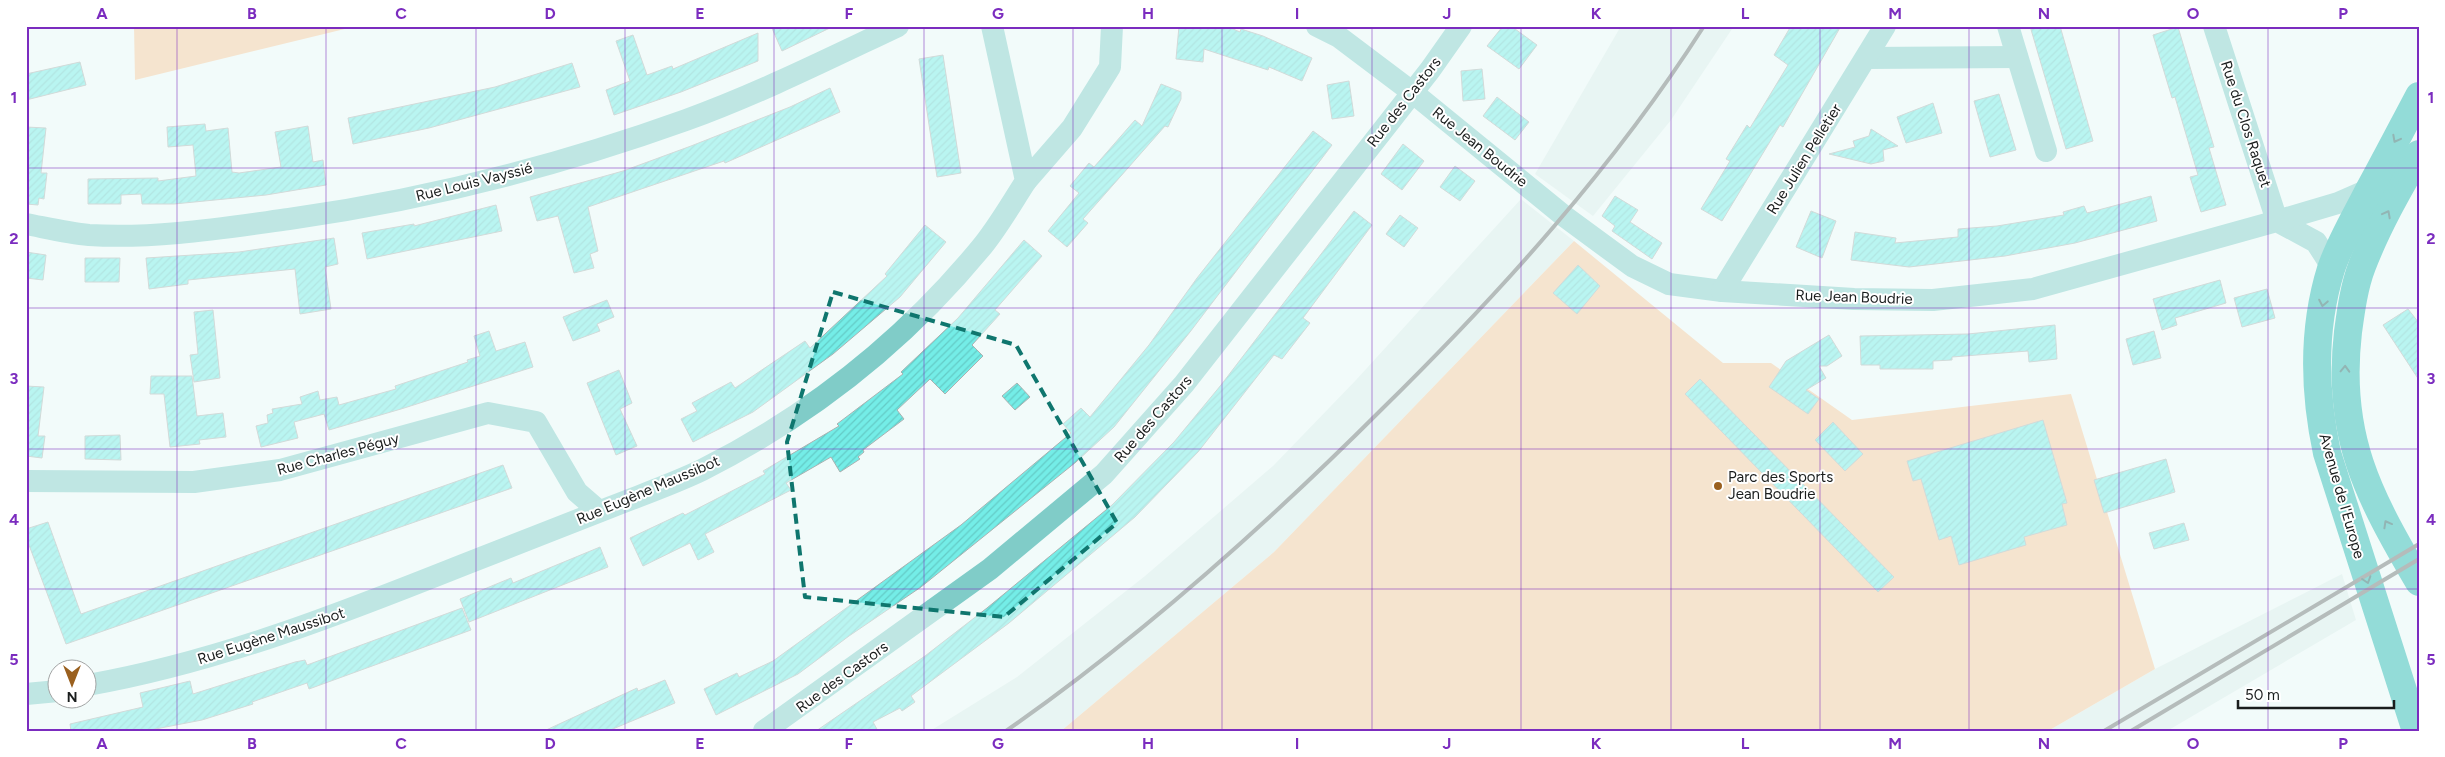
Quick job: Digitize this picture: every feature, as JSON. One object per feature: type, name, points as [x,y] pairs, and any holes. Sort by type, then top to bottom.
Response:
[{"type":"main road","name":"Avenue de l'Europe","points":[[2416,731],[2332,472],[2322,433],[2316,351],[2319,322],[2332,267],[2370,189],[2419,96]]},
{"type":"main road","name":"Avenue de l'Europe","points":[[2419,154],[2375,235],[2362,266],[2350,320],[2345,390],[2349,427],[2362,472],[2374,500],[2419,582]]},
{"type":"street","name":"Rue Louis Vayssié","points":[[26,224],[88,235],[165,234],[327,214],[434,193],[614,145],[688,119],[788,78],[898,26]]},
{"type":"street","points":[[992,26],[1026,181]]},
{"type":"street","name":"Rue Eugène Maussibot","points":[[98,684],[142,676],[248,646],[368,603],[701,470],[776,429],[851,377],[918,315],[981,248],[1026,181],[1072,128],[1110,67],[1112,26]]},
{"type":"street","points":[[1317,26],[1339,37],[1412,92]]},
{"type":"street","name":"Rue des Castors","points":[[764,731],[990,570],[1104,474],[1184,384],[1430,70],[1460,26]]},
{"type":"street","name":"Rue Julien Pelletier","points":[[1722,291],[1886,26]]},
{"type":"street","points":[[2008,26],[2046,151]]},
{"type":"street","name":"Rue du Clos Raquet","points":[[2214,26],[2277,221]]},
{"type":"street","points":[[1866,58],[2017,57]]},
{"type":"street","name":"Rue Jean Boudrie","points":[[1412,92],[1564,216],[1632,266],[1669,284],[1722,291],[1854,299],[1932,300],[2033,289],[2338,203],[2370,189]]},
{"type":"street","points":[[2277,221],[2316,242],[2332,267]]},
{"type":"street","name":"Rue Charles Péguy","points":[[26,481],[194,482],[280,470],[488,413],[536,422],[577,492],[599,511]]},
{"type":"street","points":[[26,694],[48,692]]},
{"type":"highlighted area","points":[[833,292],[1016,345],[1117,523],[1004,617],[805,597],[787,442]]},
{"type":"shaded area","points":[[134,26],[357,26],[135,80]]},
{"type":"shaded area","points":[[1621,26],[1734,26],[1671,120],[1593,216],[1535,174]]},
{"type":"shaded area","points":[[1521,199],[1574,241],[1274,552],[1061,731],[930,731],[1017,677],[1145,576],[1273,466],[1356,380]]},
{"type":"shaded area","name":"Parc des Sports Jean Boudrie","points":[[1574,241],[1723,363],[1771,363],[1852,420],[2071,394],[2155,669],[2048,731],[1061,731],[1274,552]]},
{"type":"shaded area","points":[[2342,574],[2356,620],[2167,731],[2048,731],[2155,669]]},
{"type":"building","points":[[771,26],[834,26],[782,51]]},
{"type":"building","points":[[1179,26],[1226,26],[1240,32],[1241,29],[1263,36],[1312,58],[1302,81],[1269,67],[1268,70],[1204,49],[1203,62],[1176,59]]},
{"type":"building","points":[[1503,26],[1511,26],[1537,45],[1519,69],[1487,46]]},
{"type":"building","points":[[1791,26],[1841,26],[1783,127],[1780,125],[1722,221],[1701,209],[1730,161],[1726,159],[1747,125],[1750,128],[1788,65],[1774,55]]},
{"type":"building","points":[[2030,26],[2060,26],[2093,141],[2066,149]]},
{"type":"building","points":[[2178,27],[2214,147],[2209,148],[2226,205],[2201,212],[2190,177],[2198,175],[2175,97],[2172,98],[2153,35]]},
{"type":"building","points":[[758,33],[758,61],[681,92],[614,115],[606,90],[630,81],[616,41],[633,35],[647,75],[672,66],[673,69]]},
{"type":"building","points":[[943,55],[961,173],[937,177],[919,59]]},
{"type":"building","points":[[80,62],[86,85],[26,100],[26,74]]},
{"type":"building","points":[[572,63],[580,87],[429,128],[353,144],[348,118],[495,87]]},
{"type":"building","points":[[1482,69],[1485,99],[1463,101],[1461,71]]},
{"type":"building","points":[[1349,81],[1354,116],[1332,119],[1327,85]]},
{"type":"building","points":[[1161,84],[1181,92],[1181,99],[1168,127],[1165,126],[1083,219],[1088,223],[1067,247],[1048,231],[1079,193],[1070,186],[1089,163],[1094,167],[1135,120],[1142,126]]},
{"type":"building","points":[[830,88],[840,112],[725,163],[724,161],[588,207],[598,251],[590,254],[594,268],[574,273],[558,216],[537,221],[530,197],[623,171],[790,107]]},
{"type":"building","points":[[1999,94],[2016,150],[1990,157],[1974,101]]},
{"type":"building","points":[[1497,97],[1529,122],[1515,140],[1483,116]]},
{"type":"building","points":[[1933,103],[1942,133],[1906,143],[1897,117]]},
{"type":"building","points":[[205,124],[206,131],[228,128],[232,172],[239,173],[281,167],[275,132],[308,126],[313,162],[323,160],[326,185],[266,195],[174,204],[142,204],[141,194],[121,195],[121,204],[88,204],[88,179],[158,178],[158,181],[196,176],[193,145],[168,147],[167,127]]},
{"type":"building","points":[[26,127],[46,128],[41,173],[47,173],[44,199],[39,198],[38,205],[26,204]]},
{"type":"building","points":[[1871,129],[1898,146],[1883,150],[1884,161],[1871,164],[1829,154],[1855,147],[1853,141],[1869,136]]},
{"type":"building","points":[[1313,131],[1332,145],[1190,332],[1114,427],[1076,462],[921,587],[849,636],[798,674],[716,715],[704,689],[737,673],[739,677],[773,661],[961,525],[1071,433],[1063,424],[1081,408],[1090,417],[1149,345],[1197,278]]},
{"type":"building","points":[[1403,144],[1424,161],[1402,190],[1381,174]]},
{"type":"building","points":[[1455,166],[1475,181],[1460,201],[1440,187]]},
{"type":"building","points":[[1615,196],[1638,210],[1630,222],[1662,243],[1652,259],[1612,231],[1615,226],[1602,216]]},
{"type":"building","points":[[2151,196],[2157,221],[2075,243],[2005,256],[1909,267],[1851,260],[1855,232],[1896,238],[1895,243],[1958,237],[1958,229],[1997,226],[2064,215],[2063,212],[2084,206],[2087,213]]},
{"type":"building","points":[[496,205],[502,231],[367,259],[362,233],[414,224],[414,226]]},
{"type":"building","points":[[1354,211],[1372,225],[1303,318],[1310,323],[1282,359],[1274,355],[1198,452],[1135,517],[1009,623],[911,696],[915,702],[902,711],[900,708],[873,722],[878,731],[816,731],[925,656],[987,608],[1112,505],[1174,442],[1221,385]]},
{"type":"building","points":[[1811,211],[1836,221],[1822,258],[1796,247]]},
{"type":"building","points":[[1400,215],[1418,228],[1404,247],[1386,234]]},
{"type":"building","points":[[925,225],[946,242],[900,297],[833,354],[753,412],[693,442],[681,419],[697,411],[692,403],[731,382],[735,388],[805,341],[810,348],[887,276],[885,274]]},
{"type":"building","points":[[334,238],[338,264],[325,267],[331,309],[300,314],[295,269],[188,280],[188,284],[149,289],[146,258],[239,252]]},
{"type":"building","points":[[1024,240],[1042,256],[995,310],[1000,314],[972,345],[983,356],[945,394],[930,379],[897,410],[904,419],[863,450],[864,452],[858,457],[860,459],[840,472],[831,457],[786,483],[791,490],[705,534],[714,552],[698,560],[690,543],[643,566],[630,538],[683,513],[685,515],[765,474],[763,471],[839,426],[837,424],[903,374],[901,372],[958,318]]},
{"type":"building","points":[[26,252],[46,255],[43,280],[26,278]]},
{"type":"building","points":[[85,258],[120,258],[119,282],[85,282]]},
{"type":"building","points":[[1578,265],[1600,286],[1577,314],[1553,293]]},
{"type":"building","points":[[2220,280],[2226,303],[2175,318],[2177,325],[2162,330],[2153,299]]},
{"type":"building","points":[[2267,289],[2275,318],[2242,327],[2234,298]]},
{"type":"building","points":[[607,300],[614,317],[597,324],[600,331],[573,341],[563,317]]},
{"type":"building","points":[[2408,309],[2419,323],[2419,380],[2383,325]]},
{"type":"building","points":[[213,310],[220,378],[194,382],[190,355],[198,354],[194,312]]},
{"type":"building","points":[[2055,325],[2057,359],[2029,362],[2028,351],[1952,357],[1952,360],[1933,361],[1933,369],[1880,369],[1880,365],[1861,365],[1860,336],[1968,334]]},
{"type":"building","points":[[489,331],[496,351],[525,342],[533,367],[329,430],[324,414],[294,422],[298,438],[261,447],[256,426],[268,423],[267,415],[273,413],[272,409],[302,404],[300,397],[318,391],[320,400],[337,397],[339,405],[396,389],[395,386],[468,362],[467,360],[480,356],[474,336]]},
{"type":"building","points":[[2154,331],[2161,358],[2133,365],[2126,339]]},
{"type":"building","points":[[1829,335],[1842,356],[1827,366],[1819,366],[1826,378],[1806,390],[1819,399],[1808,414],[1769,387],[1786,361]]},
{"type":"building","points":[[619,370],[632,403],[620,409],[637,446],[616,455],[587,383]]},
{"type":"building","points":[[151,376],[192,376],[197,416],[223,413],[226,437],[199,440],[200,444],[170,447],[164,394],[150,394]]},
{"type":"building","points":[[1700,379],[1894,577],[1878,592],[1685,394]]},
{"type":"building","points":[[1017,383],[1030,397],[1015,410],[1002,396]]},
{"type":"building","points":[[26,386],[44,387],[38,436],[45,436],[42,458],[26,456]]},
{"type":"building","points":[[2043,420],[2067,503],[2062,504],[2067,525],[2024,537],[2026,545],[1959,565],[1951,536],[1939,540],[1921,479],[1913,481],[1907,461]]},
{"type":"building","points":[[1833,422],[1863,454],[1845,471],[1815,440]]},
{"type":"building","points":[[120,435],[121,460],[85,459],[85,436]]},
{"type":"building","points":[[2166,459],[2175,492],[2104,513],[2094,480]]},
{"type":"building","points":[[503,465],[512,488],[66,644],[26,537],[26,529],[48,522],[81,614]]},
{"type":"building","points":[[2184,523],[2189,540],[2154,549],[2149,533]]},
{"type":"building","points":[[600,547],[608,567],[469,622],[460,599],[511,578],[513,583]]},
{"type":"building","points":[[462,608],[471,630],[309,689],[307,683],[252,702],[253,704],[202,720],[145,731],[71,731],[70,724],[143,707],[140,693],[190,681],[193,694],[295,662],[305,660],[307,665]]},
{"type":"building","points":[[665,680],[675,703],[608,731],[544,731],[637,688],[638,691]]},
{"type":"railway","points":[[1006,731],[1106,657],[1201,578],[1338,453],[1426,365],[1512,274],[1594,178],[1669,78],[1704,26]]},
{"type":"railway","points":[[2104,731],[2419,544]]},
{"type":"railway","points":[[2131,731],[2419,559]]},
{"type":"place","name":"Parc des Sports Jean Boudrie","points":[[1718,486]]}]
